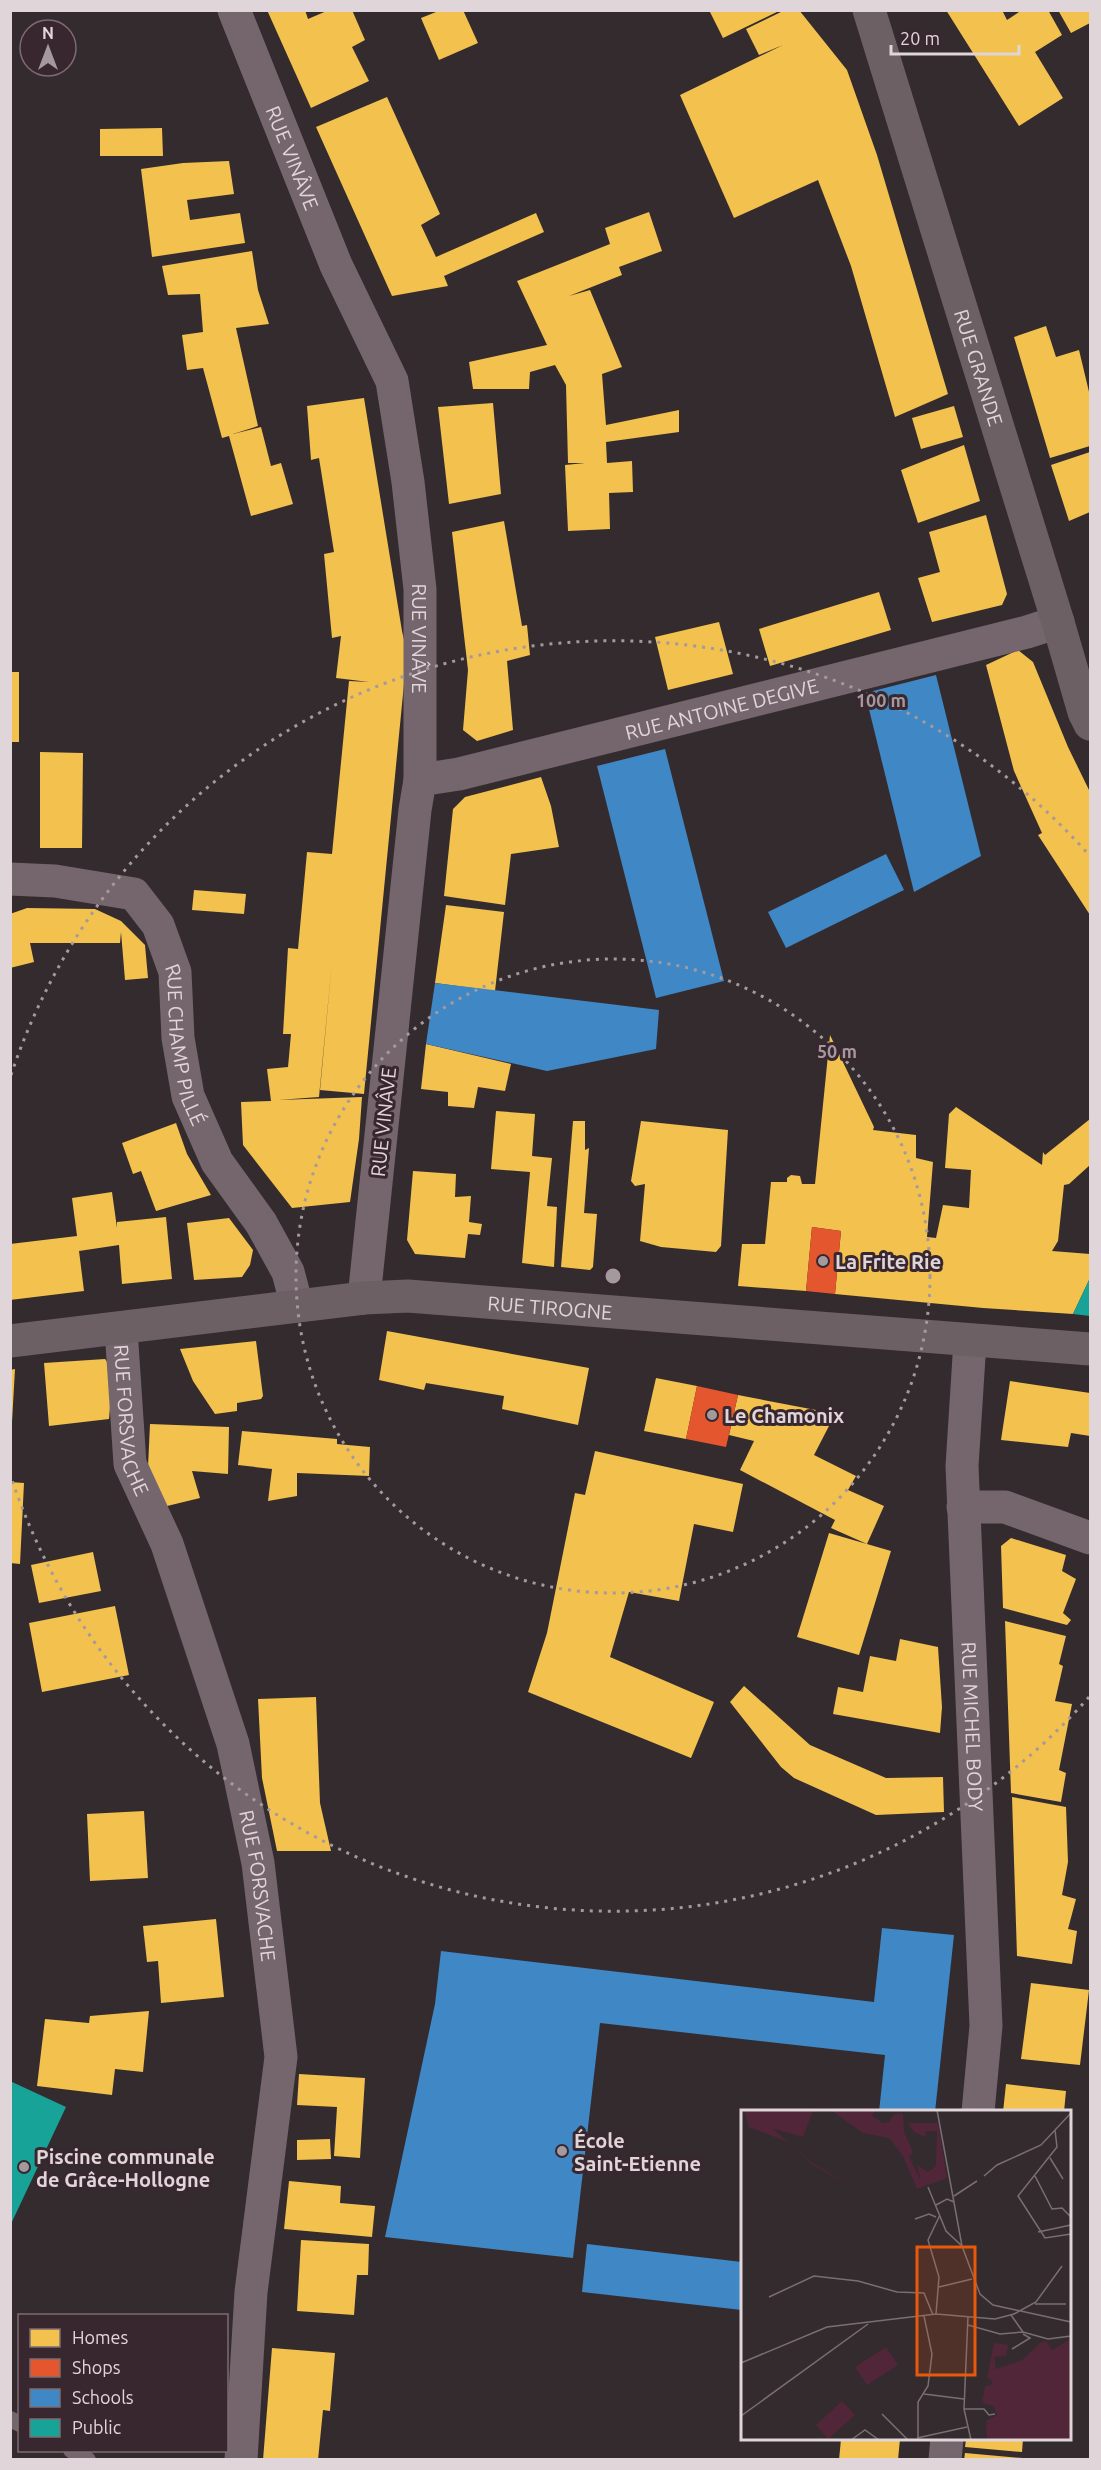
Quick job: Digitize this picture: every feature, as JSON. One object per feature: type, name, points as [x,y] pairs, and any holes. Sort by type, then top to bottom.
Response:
[{"type":"street","name":"RUE VINÂVE","points":[[234,10],[336,265],[392,381],[408,482],[420,589],[420,780],[364,1298]]},
{"type":"street","name":"RUE GRANDE","points":[[869,10],[1059,622],[1084,712],[1090,724]]},
{"type":"street","name":"RUE ANTOINE DEGIVE","points":[[420,780],[471,771],[1027,632],[1059,622]]},
{"type":"street","name":"RUE CHAMP PILLÉ","points":[[10,879],[56,881],[135,894],[158,925],[175,972],[178,1038],[188,1096],[217,1162],[261,1223],[288,1272],[297,1306]]},
{"type":"street","name":"RUE TIROGNE","points":[[10,1341],[364,1298],[408,1296],[1090,1349]]},
{"type":"street","name":"RUE FORSVACHE","points":[[121,1329],[130,1464],[167,1544],[233,1744],[258,1863],[281,2057],[251,2292],[241,2460]]},
{"type":"street","name":"RUE MICHEL BODY","points":[[970,1341],[962,1466],[986,2026],[978,2110]]},
{"type":"street","points":[[963,1507],[1005,1507],[1090,1538]]},
{"type":"street","points":[[945,2460],[946,2440]]},
{"type":"lane","points":[[73,2452],[88,2460]]},
{"type":"building: Homes","points":[[267,10],[305,10],[308,19],[329,10],[352,10],[365,40],[352,47],[369,81],[311,108]]},
{"type":"building: Homes","points":[[441,10],[463,10],[478,43],[439,60],[421,18]]},
{"type":"building: Homes","points":[[709,10],[781,10],[723,38]]},
{"type":"building: Homes","points":[[785,10],[799,10],[847,70],[877,155],[948,394],[895,417],[851,266],[818,180],[734,218],[680,95],[783,45],[759,55],[746,29]]},
{"type":"building: Homes","points":[[946,10],[1002,10],[1007,20],[1022,10],[1048,10],[1062,35],[1035,52],[1063,98],[1019,126]]},
{"type":"building: Homes","points":[[1058,10],[1090,10],[1090,23],[1071,33]]},
{"type":"building: Homes","points":[[387,97],[440,214],[421,225],[436,257],[536,213],[544,232],[444,276],[448,286],[392,296],[316,127]]},
{"type":"building: Homes","points":[[162,128],[163,156],[100,156],[100,129]]},
{"type":"building: Homes","points":[[229,161],[234,194],[187,200],[190,220],[240,213],[245,243],[152,257],[141,169],[183,163]]},
{"type":"building: Homes","points":[[649,212],[662,251],[619,267],[622,275],[569,296],[590,290],[622,367],[602,374],[606,425],[679,410],[679,432],[606,442],[607,463],[632,461],[633,492],[609,493],[610,529],[568,531],[565,465],[585,463],[568,463],[566,385],[555,365],[530,372],[529,389],[473,389],[469,362],[547,345],[517,281],[610,244],[605,228]]},
{"type":"building: Homes","points":[[252,251],[258,290],[269,324],[236,328],[258,426],[233,434],[261,427],[271,466],[281,463],[293,504],[251,516],[229,436],[222,438],[203,368],[187,370],[182,335],[203,332],[200,294],[168,295],[162,266]]},
{"type":"building: Homes","points":[[1046,326],[1056,357],[1079,350],[1090,396],[1090,446],[1050,458],[1014,337]]},
{"type":"building: Homes","points":[[364,398],[407,653],[364,1094],[320,1090],[332,962],[319,1097],[278,1100],[362,1097],[350,1202],[292,1208],[243,1145],[241,1102],[271,1101],[267,1069],[288,1067],[291,1034],[283,1034],[288,948],[298,949],[307,852],[332,854],[349,681],[369,682],[336,678],[341,636],[332,638],[324,554],[334,552],[319,458],[311,460],[307,406]]},
{"type":"building: Homes","points":[[493,403],[501,494],[449,504],[438,407]]},
{"type":"building: Homes","points":[[954,406],[963,437],[921,449],[912,418]]},
{"type":"building: Homes","points":[[964,445],[980,501],[918,523],[901,470]]},
{"type":"building: Homes","points":[[1090,452],[1090,512],[1069,521],[1051,465]]},
{"type":"building: Homes","points":[[986,515],[1007,594],[1002,605],[932,622],[918,578],[940,572],[929,532]]},
{"type":"building: Homes","points":[[504,521],[522,626],[527,625],[530,655],[507,661],[513,730],[477,741],[463,730],[468,670],[452,532]]},
{"type":"building: Homes","points":[[879,592],[891,630],[770,666],[759,629]]},
{"type":"building: Homes","points":[[719,622],[733,674],[668,690],[655,637]]},
{"type":"building: Homes","points":[[1018,650],[1033,662],[1068,747],[1090,792],[1090,915],[1038,835],[1042,833],[1014,771],[986,665]]},
{"type":"building: Homes","points":[[10,672],[19,672],[19,742],[10,742]]},
{"type":"building: Homes","points":[[40,752],[83,753],[82,848],[40,848]]},
{"type":"building: Homes","points":[[541,777],[551,806],[559,847],[511,854],[505,905],[444,896],[453,809],[465,797]]},
{"type":"building: Homes","points":[[194,890],[246,894],[244,914],[192,910]]},
{"type":"building: Homes","points":[[446,905],[504,912],[495,991],[435,983]]},
{"type":"building: Homes","points":[[27,908],[95,909],[121,921],[145,945],[148,978],[125,980],[121,932],[120,943],[30,943],[34,962],[10,968],[10,914]]},
{"type":"building: Homes","points":[[830,1035],[874,1127],[873,1130],[916,1135],[916,1158],[933,1162],[927,1237],[936,1238],[943,1205],[969,1208],[971,1170],[945,1168],[949,1114],[956,1107],[1042,1165],[1043,1152],[1045,1155],[1090,1119],[1090,1165],[1069,1184],[1064,1185],[1058,1241],[1052,1251],[1090,1254],[1090,1278],[1073,1314],[835,1294],[841,1231],[812,1227],[806,1291],[738,1286],[742,1244],[765,1244],[771,1182],[787,1182],[787,1178],[791,1175],[800,1176],[802,1184],[815,1184]]},
{"type":"building: Homes","points":[[426,1044],[511,1064],[505,1091],[478,1087],[474,1108],[448,1106],[448,1092],[421,1089]]},
{"type":"building: Homes","points":[[496,1111],[535,1114],[532,1156],[552,1158],[547,1206],[557,1207],[554,1267],[522,1263],[530,1172],[491,1169]]},
{"type":"building: Homes","points":[[573,1121],[585,1121],[585,1150],[589,1148],[584,1213],[597,1214],[593,1267],[590,1270],[561,1267]]},
{"type":"building: Homes","points":[[641,1121],[728,1130],[721,1246],[716,1252],[661,1247],[640,1241],[645,1184],[635,1186],[631,1181]]},
{"type":"building: Homes","points":[[176,1123],[187,1154],[211,1195],[156,1211],[141,1171],[133,1174],[122,1143]]},
{"type":"building: Homes","points":[[413,1171],[456,1174],[455,1197],[471,1196],[469,1222],[482,1224],[480,1235],[468,1234],[465,1258],[415,1254],[407,1240]]},
{"type":"building: Homes","points":[[112,1192],[117,1228],[117,1222],[166,1217],[172,1279],[122,1284],[119,1245],[79,1251],[84,1291],[10,1300],[10,1244],[77,1236],[72,1198]]},
{"type":"building: Homes","points":[[229,1218],[253,1250],[250,1265],[242,1277],[194,1280],[187,1223]]},
{"type":"building: Homes","points":[[387,1331],[589,1368],[578,1425],[502,1409],[504,1396],[426,1383],[424,1390],[379,1380]]},
{"type":"building: Homes","points":[[256,1341],[263,1396],[261,1399],[237,1403],[237,1411],[215,1414],[193,1381],[180,1349]]},
{"type":"building: Homes","points":[[105,1359],[113,1370],[109,1419],[49,1426],[44,1363]]},
{"type":"building: Homes","points":[[15,1369],[12,1422],[10,1422],[10,1370]]},
{"type":"building: Homes","points":[[656,1378],[697,1386],[686,1439],[644,1431]]},
{"type":"building: Homes","points":[[1010,1381],[1090,1393],[1090,1436],[1071,1433],[1068,1447],[1001,1440]]},
{"type":"building: Homes","points":[[738,1395],[821,1411],[829,1426],[814,1455],[856,1476],[848,1490],[884,1506],[867,1544],[831,1528],[835,1520],[740,1470],[754,1441],[729,1435]]},
{"type":"building: Homes","points":[[150,1424],[229,1427],[228,1474],[192,1471],[200,1498],[163,1507],[148,1467]]},
{"type":"building: Homes","points":[[242,1431],[337,1439],[337,1444],[370,1447],[369,1476],[297,1473],[297,1496],[268,1501],[272,1469],[238,1465]]},
{"type":"building: Homes","points":[[595,1451],[743,1484],[733,1532],[694,1524],[679,1601],[629,1592],[610,1657],[714,1702],[691,1758],[528,1692],[547,1633],[575,1493],[585,1495]]},
{"type":"building: Homes","points":[[10,1482],[24,1483],[20,1564],[10,1563]]},
{"type":"building: Homes","points":[[829,1533],[891,1551],[859,1655],[797,1637]]},
{"type":"building: Homes","points":[[1011,1538],[1066,1555],[1062,1571],[1076,1579],[1063,1613],[1071,1620],[1067,1625],[1003,1608],[1001,1546]]},
{"type":"building: Homes","points":[[93,1552],[101,1591],[39,1603],[31,1565]]},
{"type":"building: Homes","points":[[115,1606],[129,1675],[42,1692],[29,1623]]},
{"type":"building: Homes","points":[[1005,1621],[1066,1636],[1059,1664],[1063,1666],[1055,1701],[1072,1704],[1059,1770],[1066,1773],[1061,1802],[1011,1793]]},
{"type":"building: Homes","points":[[900,1639],[938,1647],[942,1707],[940,1733],[833,1714],[838,1687],[863,1692],[870,1656],[896,1661]]},
{"type":"building: Homes","points":[[744,1686],[810,1745],[886,1778],[943,1777],[944,1812],[876,1815],[794,1778],[781,1767],[730,1702]]},
{"type":"building: Homes","points":[[316,1697],[320,1803],[331,1851],[277,1851],[262,1778],[258,1699]]},
{"type":"building: Homes","points":[[1012,1797],[1066,1807],[1068,1862],[1062,1895],[1076,1899],[1068,1929],[1077,1931],[1072,1964],[1017,1956]]},
{"type":"building: Homes","points":[[144,1811],[148,1878],[90,1881],[87,1814]]},
{"type":"building: Homes","points":[[216,1919],[224,1997],[161,2003],[158,1961],[147,1962],[143,1926]]},
{"type":"building: Homes","points":[[1031,1983],[1089,1990],[1080,2065],[1021,2059]]},
{"type":"building: Homes","points":[[149,2011],[143,2072],[115,2069],[112,2095],[37,2086],[45,2019],[89,2023],[90,2016]]},
{"type":"building: Homes","points":[[299,2074],[365,2078],[360,2158],[334,2156],[337,2107],[297,2105]]},
{"type":"building: Homes","points":[[1006,2084],[1066,2091],[1064,2110],[1003,2110]]},
{"type":"building: Homes","points":[[330,2139],[331,2159],[297,2160],[297,2140]]},
{"type":"building: Homes","points":[[289,2181],[341,2186],[340,2203],[375,2206],[372,2237],[284,2229]]},
{"type":"building: Homes","points":[[301,2240],[369,2244],[368,2275],[357,2275],[354,2315],[297,2311]]},
{"type":"building: Homes","points":[[272,2348],[335,2353],[330,2411],[323,2410],[318,2460],[263,2460]]},
{"type":"building: Homes","points":[[841,2440],[900,2440],[898,2460],[839,2460]]},
{"type":"building: Homes","points":[[966,2440],[1023,2440],[1022,2452],[965,2447]]},
{"type":"building: Homes","points":[[965,2453],[1022,2458],[1022,2460],[964,2460]]},
{"type":"building: Shops","name":"La Frite Rie","points":[[812,1227],[841,1231],[835,1294],[806,1291]]},
{"type":"building: Shops","name":"Le Chamonix","points":[[697,1386],[738,1395],[726,1447],[686,1439]]},
{"type":"building: Schools","points":[[936,675],[981,856],[914,892],[865,693]]},
{"type":"building: Schools","points":[[665,749],[724,981],[656,998],[597,766]]},
{"type":"building: Schools","points":[[886,854],[904,890],[786,948],[768,912]]},
{"type":"building: Schools","points":[[435,983],[659,1010],[656,1049],[547,1071],[426,1044]]},
{"type":"building: Schools","points":[[882,1928],[954,1935],[935,2110],[879,2110],[885,2055],[600,2023],[573,2258],[385,2237],[435,2004],[441,1951],[874,2002]]},
{"type":"building: Schools","points":[[587,2244],[741,2262],[741,2310],[582,2292]]},
{"type":"building: Public","points":[[1090,1278],[1090,1316],[1073,1314]]},
{"type":"building: Public","name":"Piscine communale de Grâce-Hollogne","points":[[10,2081],[66,2107],[10,2226]]},
{"type":"place","name":"La Frite Rie","points":[[823,1261]]},
{"type":"place","name":"Le Chamonix","points":[[712,1415]]},
{"type":"place","name":"École Saint-Etienne","points":[[562,2151]]},
{"type":"place","name":"Piscine communale de Grâce-Hollogne","points":[[24,2167]]}]
